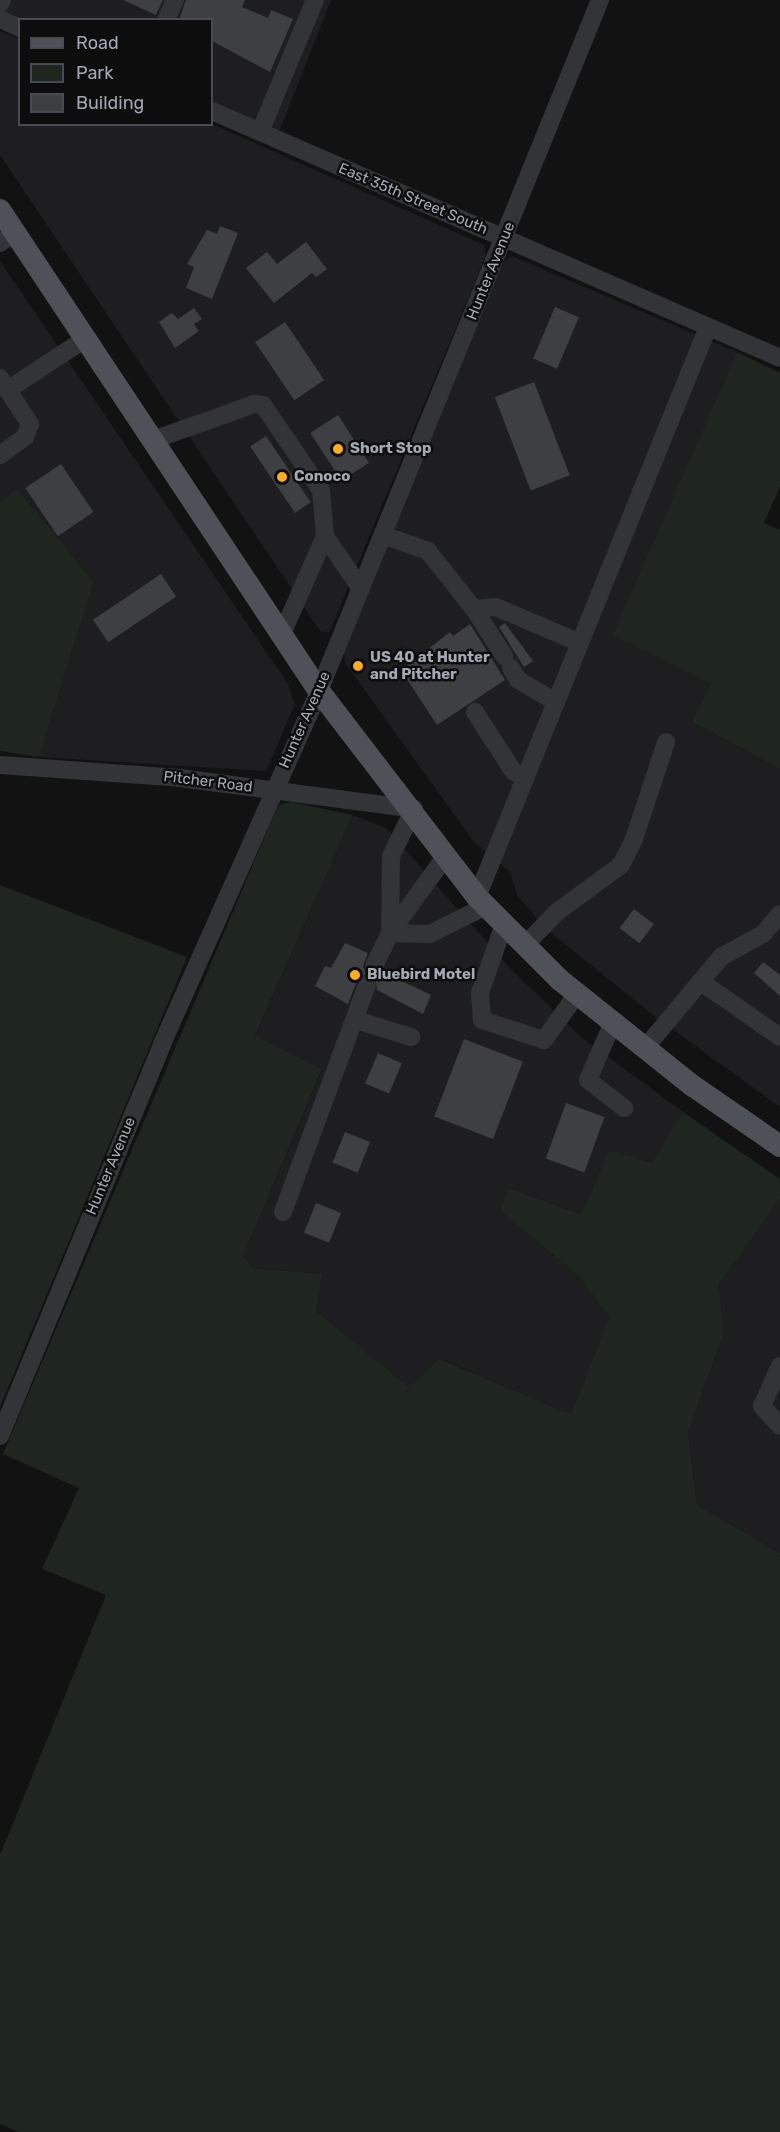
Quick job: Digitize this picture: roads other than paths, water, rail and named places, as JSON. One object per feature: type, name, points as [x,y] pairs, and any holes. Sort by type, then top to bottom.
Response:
[{"type":"main road","points":[[0,210],[7,238],[85,339],[319,691],[414,809],[445,857],[481,901],[577,994],[645,1048],[780,1146]]},
{"type":"street","points":[[167,18],[175,0]]},
{"type":"street","points":[[260,132],[315,0]]},
{"type":"street","name":"Hunter Avenue","points":[[0,1436],[162,1044],[319,691],[600,0]]},
{"type":"street","points":[[0,19],[18,27]]},
{"type":"street","name":"East 35th Street South","points":[[213,111],[780,358]]},
{"type":"street","points":[[390,933],[430,934],[481,901],[525,778],[708,327]]},
{"type":"street","points":[[0,455],[25,437],[30,424],[4,384],[85,339]]},
{"type":"street","points":[[153,440],[254,404],[263,405],[321,490],[325,536],[282,634]]},
{"type":"street","points":[[383,535],[428,551],[474,609],[518,680],[556,702]]},
{"type":"street","points":[[325,536],[361,589]]},
{"type":"street","points":[[474,609],[496,608],[580,643]]},
{"type":"street","points":[[475,712],[513,771],[525,778]]},
{"type":"street","points":[[525,945],[557,912],[621,865],[634,839],[666,742]]},
{"type":"street","name":"Pitcher Road","points":[[0,765],[180,778],[414,809]]},
{"type":"street","points":[[390,933],[391,856],[414,809]]},
{"type":"street","points":[[374,966],[390,933],[445,857]]},
{"type":"street","points":[[645,1048],[721,957],[762,934],[780,914]]},
{"type":"street","points":[[504,924],[480,993],[482,1020],[544,1040],[577,994]]},
{"type":"street","points":[[701,982],[780,1037]]},
{"type":"street","points":[[283,1212],[356,1020],[367,985]]},
{"type":"street","points":[[356,1020],[411,1037]]},
{"type":"street","points":[[613,1022],[588,1080],[624,1108]]},
{"type":"street","points":[[780,1366],[762,1406],[780,1426]]},
{"type":"place","name":"Short Stop","points":[[338,449]]},
{"type":"place","name":"Conoco","points":[[282,477]]},
{"type":"place","name":"US 40 at Hunter and Pitcher","points":[[358,666]]},
{"type":"place","name":"Bluebird Motel","points":[[355,975]]}]
